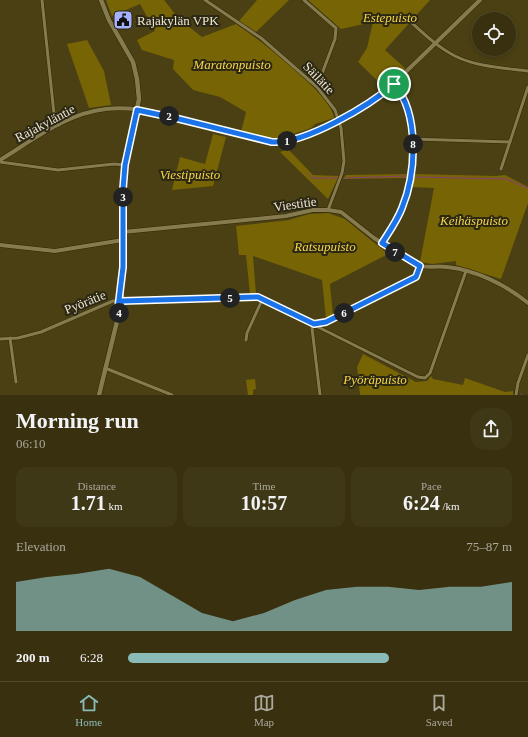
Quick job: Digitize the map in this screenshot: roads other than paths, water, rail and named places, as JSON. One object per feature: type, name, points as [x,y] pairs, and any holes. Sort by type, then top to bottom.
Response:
[{"type":"main road","points":[[99,395],[120,301],[122,284],[125,165],[137,110],[139,88],[133,62],[109,20],[101,0]]},
{"type":"street","points":[[42,0],[54,114],[59,125]]},
{"type":"street","name":"Säilätie","points":[[205,0],[250,30],[317,87],[335,110],[343,139],[344,161],[342,173],[328,210]]},
{"type":"street","points":[[304,0],[336,28],[335,39],[317,87]]},
{"type":"street","name":"Rajakyläntie","points":[[0,161],[59,125],[96,110],[114,108],[137,110],[277,142],[291,140],[338,121],[366,106],[394,84],[480,0]]},
{"type":"street","points":[[411,22],[436,43],[455,56],[472,62],[528,71]]},
{"type":"street","points":[[382,243],[397,220],[407,193],[412,172],[412,139],[408,115],[402,95],[394,84]]},
{"type":"street","points":[[501,169],[528,87]]},
{"type":"street","points":[[412,139],[510,142]]},
{"type":"street","points":[[0,161],[58,170],[114,164],[125,165]]},
{"type":"street","name":"Viestitie","points":[[123,232],[286,216],[313,210],[328,210],[344,214],[382,243],[420,266],[448,267],[466,272],[499,284],[509,289],[528,303]]},
{"type":"street","points":[[0,245],[55,251],[123,240]]},
{"type":"street","points":[[320,395],[312,328],[314,324],[326,322],[414,278],[420,266]]},
{"type":"street","name":"Pyörätie","points":[[0,339],[41,332],[103,304],[120,301],[258,297],[263,298],[418,377],[425,378],[430,372],[466,272]]},
{"type":"street","points":[[246,340],[247,333],[263,298]]},
{"type":"street","points":[[10,338],[16,382]]},
{"type":"street","points":[[516,395],[518,383],[528,355]]},
{"type":"street","points":[[105,368],[172,395]]},
{"type":"waterway","points":[[307,173],[312,178],[337,178]]},
{"type":"waterway","points":[[345,178],[406,176]]},
{"type":"waterway","points":[[416,177],[506,179],[528,188]]},
{"type":"place","name":"Rajakylän VPK","points":[[123,20]]},
{"type":"park label","name":"Estepuisto","points":[[390,17]]},
{"type":"park label","name":"Maratonpuisto","points":[[232,64]]},
{"type":"park label","name":"Viestipuisto","points":[[190,174]]},
{"type":"park label","name":"Keihäspuisto","points":[[474,220]]},
{"type":"park label","name":"Ratsupuisto","points":[[325,246]]},
{"type":"park label","name":"Pyöräpuisto","points":[[375,379]]}]
